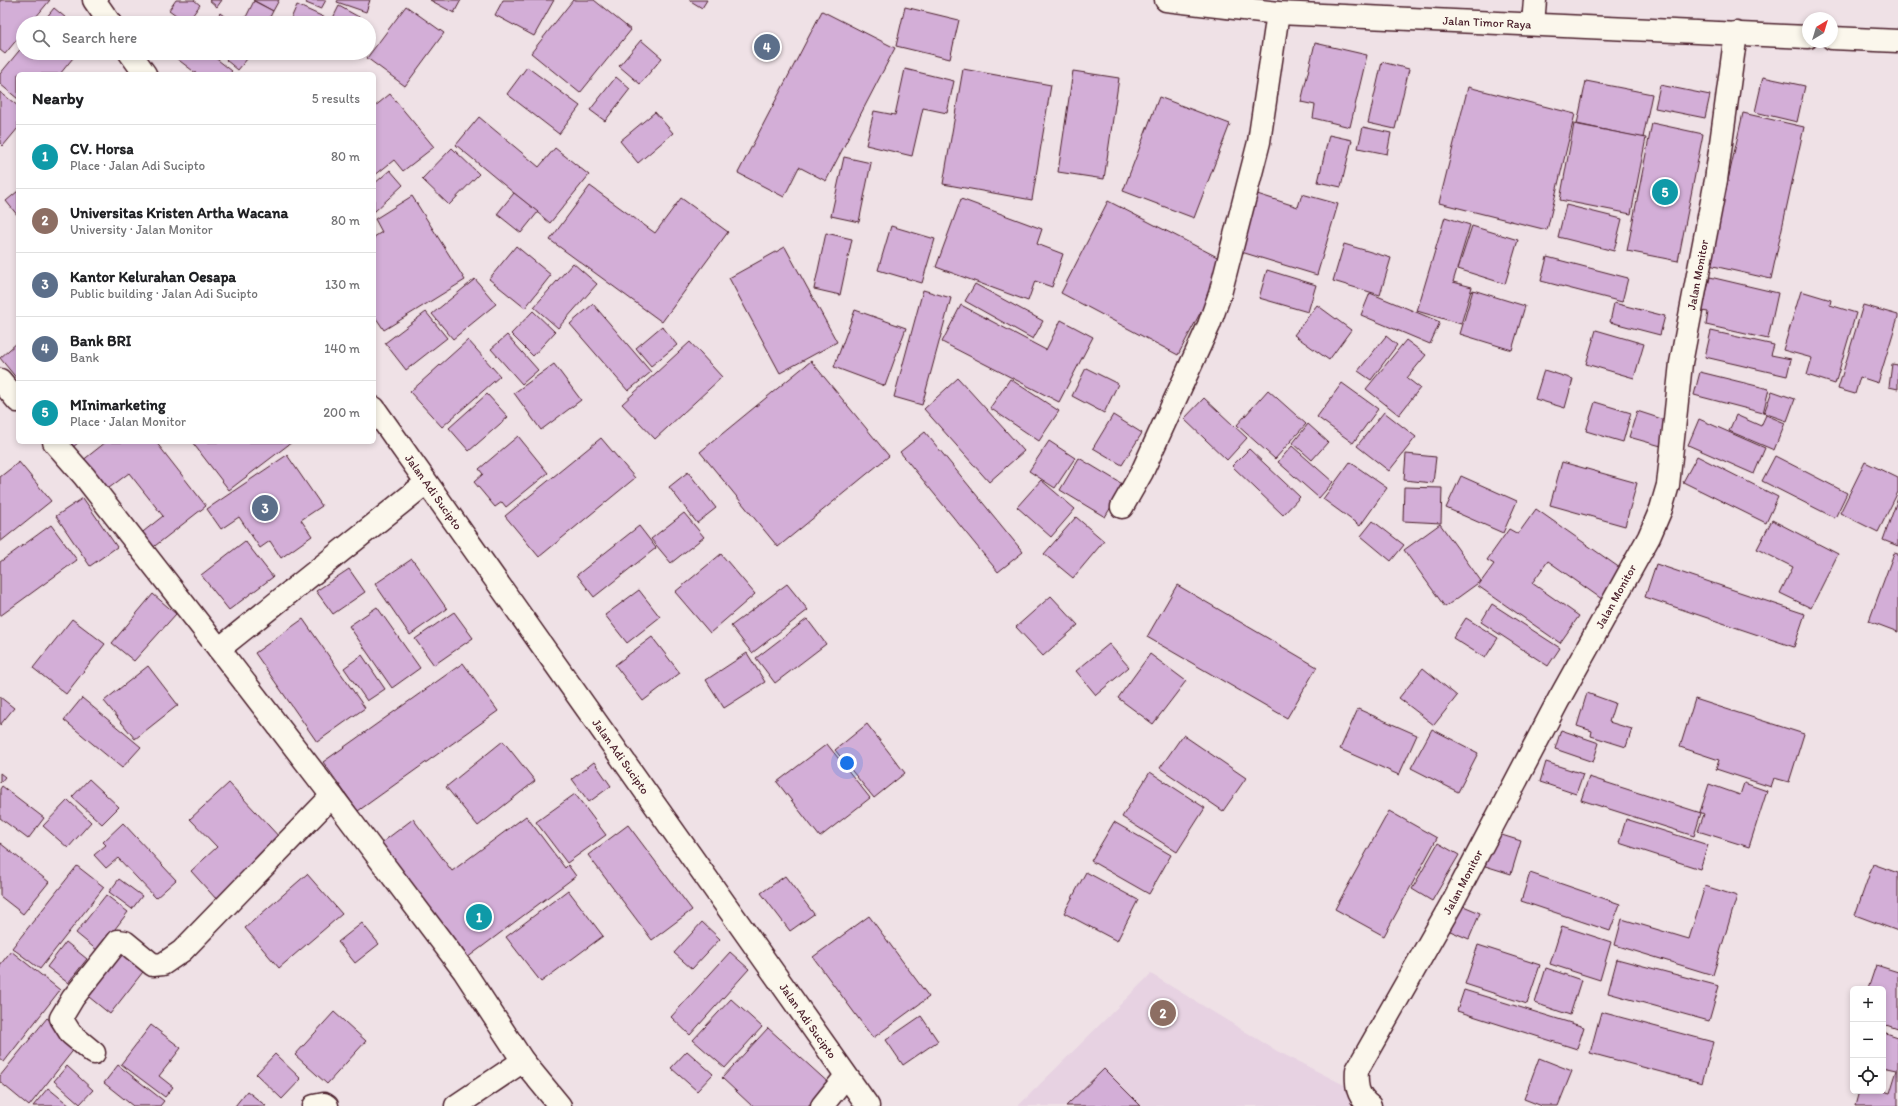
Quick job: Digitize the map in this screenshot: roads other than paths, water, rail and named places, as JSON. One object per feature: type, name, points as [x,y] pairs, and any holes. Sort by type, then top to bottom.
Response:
[{"type":"main road","points":[[94,0],[105,16]]},
{"type":"main road","name":"Jalan Timor Raya","points":[[1166,0],[1278,13],[1802,37]]},
{"type":"main road","points":[[1533,24],[1535,0]]},
{"type":"main road","points":[[1122,507],[1142,472],[1208,325],[1220,294],[1259,142],[1278,13]]},
{"type":"main road","name":"Jalan Monitor","points":[[1370,1106],[1358,1094],[1356,1084],[1357,1070],[1452,904],[1558,701],[1649,536],[1661,510],[1668,485],[1681,363],[1716,180],[1736,33]]},
{"type":"main road","points":[[1838,38],[1898,41]]},
{"type":"main road","points":[[135,60],[144,72]]},
{"type":"main road","points":[[0,380],[16,399]]},
{"type":"main road","name":"Jalan Adi Sucipto","points":[[376,411],[868,1106]]},
{"type":"main road","points":[[56,444],[84,476],[219,648],[332,796],[464,971],[523,1061],[560,1106]]},
{"type":"main road","points":[[219,648],[426,483]]},
{"type":"main road","points":[[94,1054],[72,1034],[61,1018],[73,998],[118,941],[125,942],[153,965],[163,964],[182,951],[332,796]]},
{"type":"main road","points":[[456,1106],[523,1061]]},
{"type":"main road","points":[[822,1106],[846,1076]]},
{"type":"main road","points":[[314,1106],[324,1104],[327,1106]]},
{"type":"place","name":"Bank BRI","points":[[767,47]]},
{"type":"place","name":"MInimarketing","points":[[1665,192]]},
{"type":"place","name":"Kantor Kelurahan Oesapa","points":[[265,508]]},
{"type":"place","name":"CV. Horsa","points":[[479,917]]},
{"type":"place","name":"Universitas Kristen Artha Wacana","points":[[1163,1013]]}]
